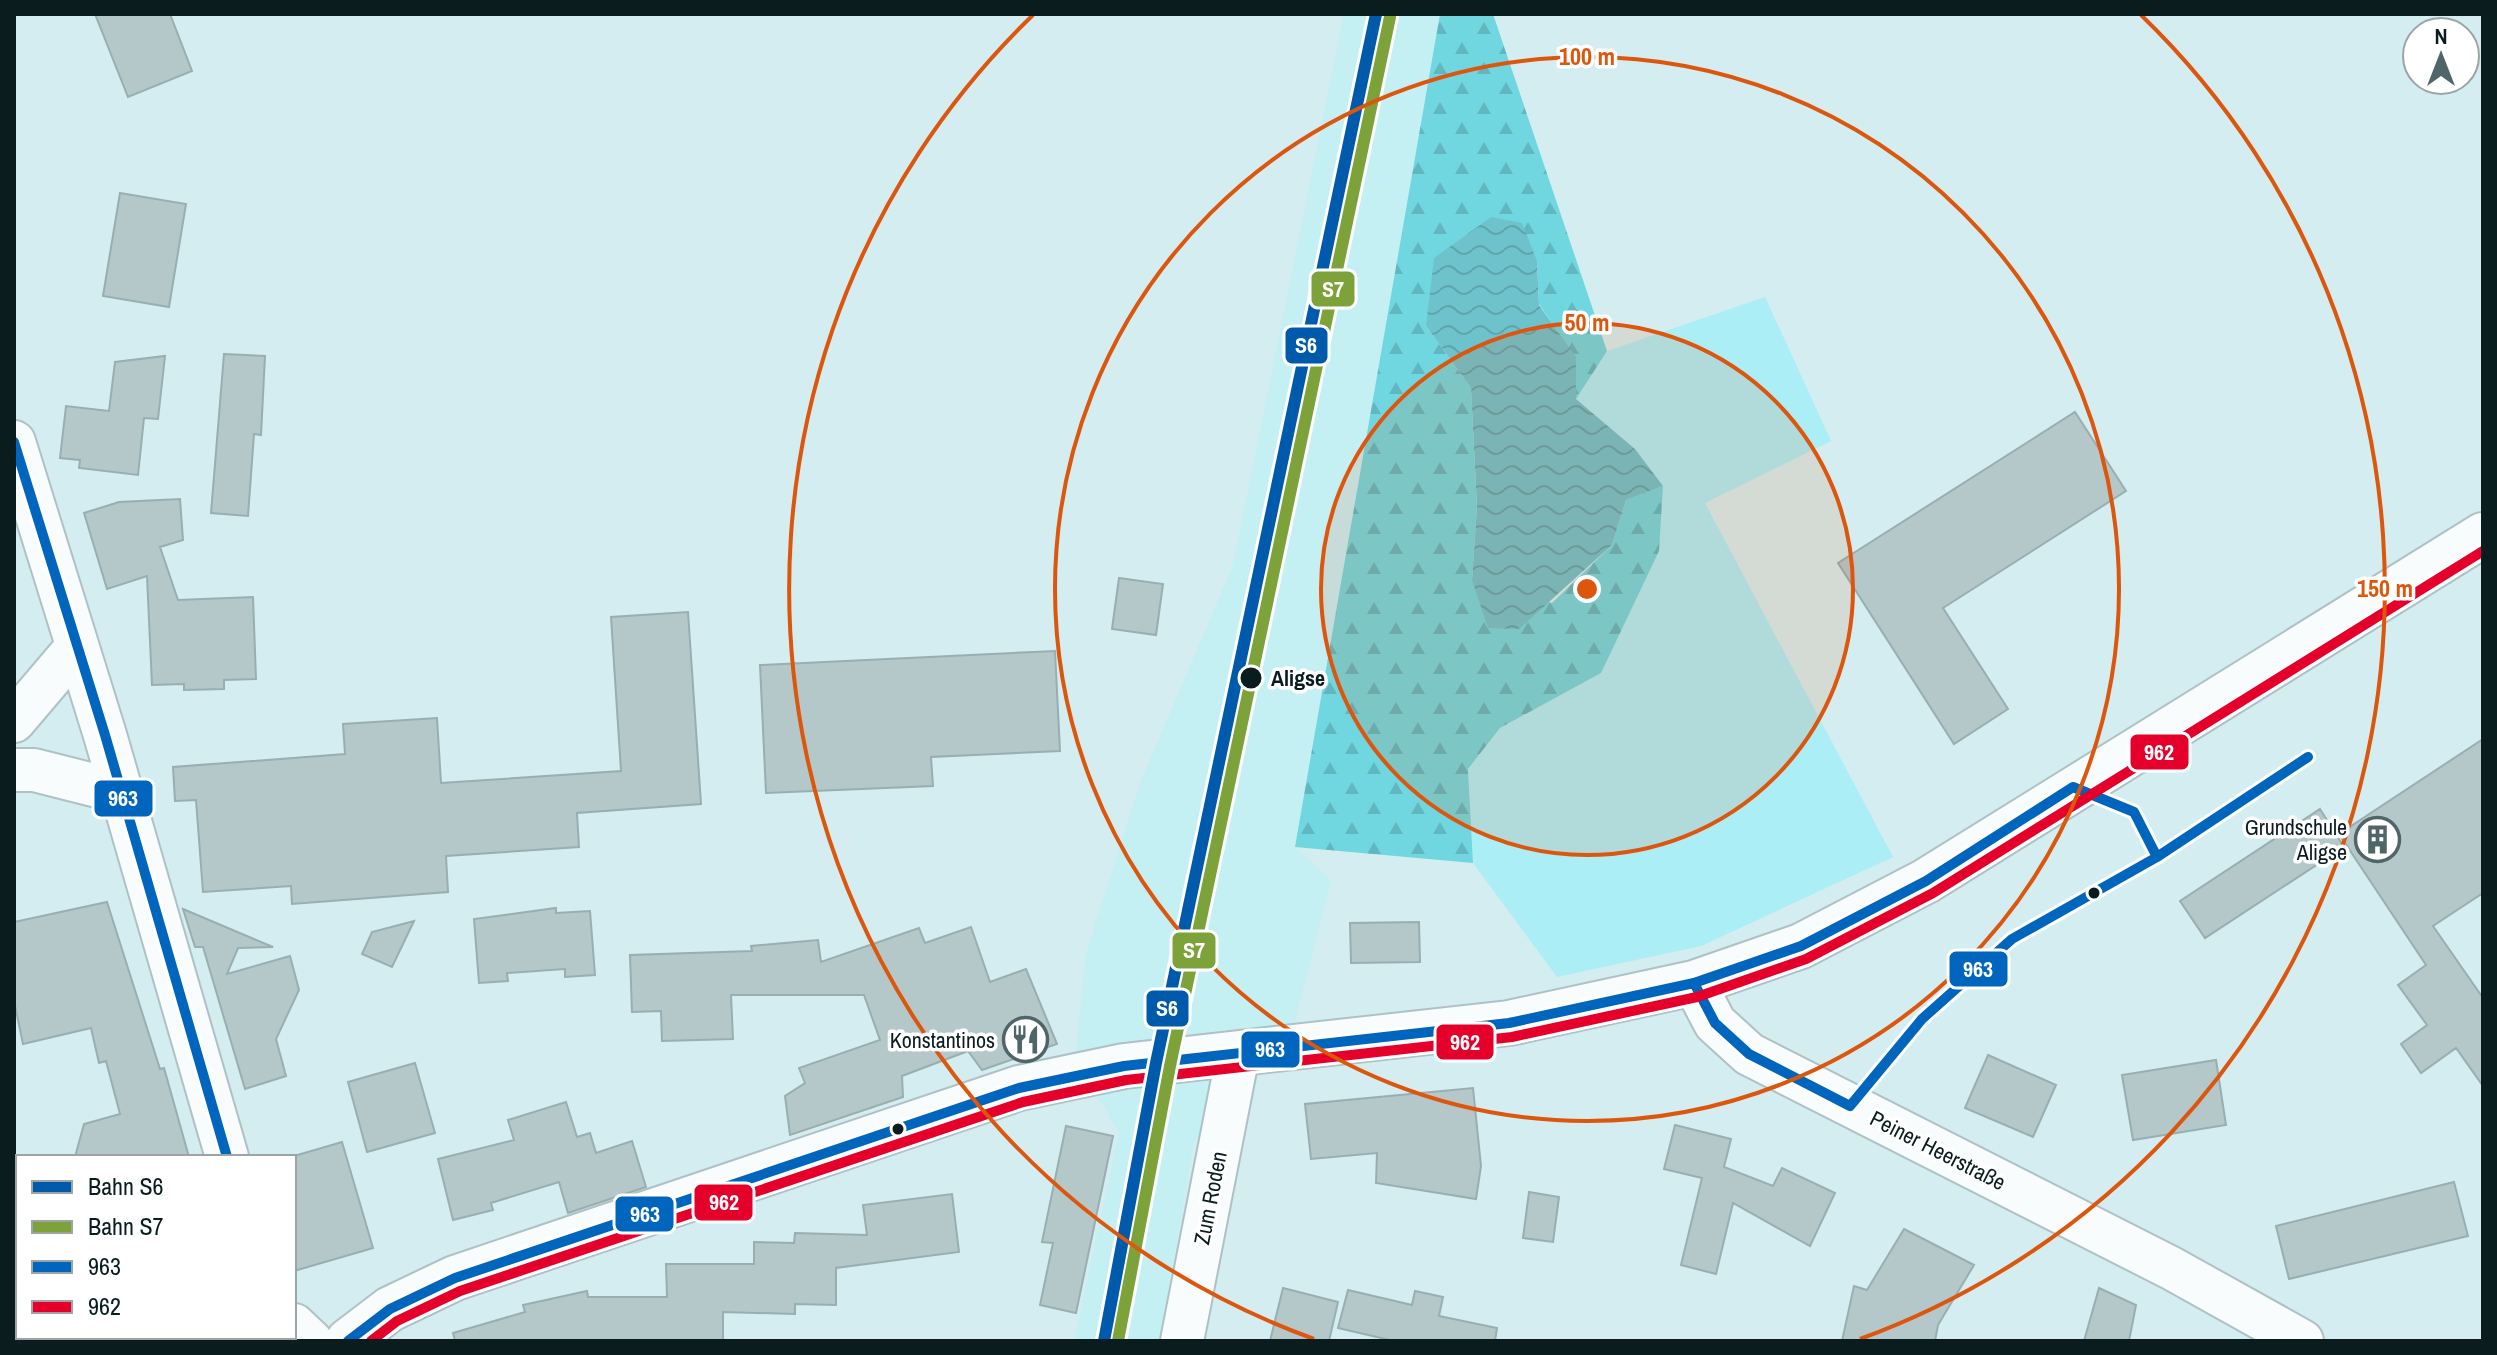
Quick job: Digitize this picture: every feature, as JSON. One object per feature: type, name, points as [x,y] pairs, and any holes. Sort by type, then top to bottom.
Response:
[{"type":"street","points":[[14,442],[121,792],[226,1155]]},
{"type":"street","points":[[348,1341],[390,1309],[455,1278],[995,1094],[1124,1066],[1509,1023],[1694,983],[1801,946],[1926,881],[2483,535]]},
{"type":"street","points":[[14,721],[76,648]]},
{"type":"street","points":[[14,770],[34,770],[121,792]]},
{"type":"street","name":"Peiner Heerstraße","points":[[1694,983],[1715,1023],[1749,1054],[2157,1261],[2302,1341]]},
{"type":"street","name":"Zum Roden","points":[[1182,1341],[1238,1054]]},
{"type":"street","points":[[296,1327],[311,1341]]},
{"type":"shaded area","points":[[1344,14],[1440,14],[1295,847],[1331,880],[1295,1021],[1194,1141],[1160,1341],[1074,1341],[1119,1132],[1075,1060],[1086,954],[1140,783],[1233,565]]},
{"type":"shaded area","points":[[1765,297],[1831,441],[1705,503],[1893,857],[1701,946],[1557,977],[1473,863],[1468,769],[1500,728],[1601,673],[1635,449],[1576,399],[1607,351]]},
{"type":"green space","points":[[1440,14],[1493,14],[1607,351],[1576,399],[1575,357],[1539,304],[1537,261],[1426,326],[1471,388],[1477,507],[1472,580],[1552,603],[1612,545],[1626,500],[1663,486],[1659,551],[1601,673],[1500,728],[1468,769],[1473,863],[1295,847]]},
{"type":"water","points":[[1491,217],[1522,223],[1537,261],[1539,305],[1576,357],[1576,399],[1635,449],[1663,486],[1626,500],[1612,545],[1519,629],[1488,628],[1472,580],[1477,507],[1471,388],[1426,326],[1434,258]]},
{"type":"building","points":[[95,14],[170,14],[192,71],[128,97]]},
{"type":"building","points":[[120,193],[186,204],[169,307],[103,296]]},
{"type":"building","points":[[224,354],[265,356],[261,435],[254,434],[248,516],[211,513]]},
{"type":"building","points":[[165,356],[158,419],[144,418],[138,475],[79,468],[80,460],[60,458],[66,406],[109,411],[115,362]]},
{"type":"building","points":[[2075,412],[2126,491],[1943,608],[2008,709],[1954,744],[1838,563]]},
{"type":"building","points":[[180,499],[183,540],[160,547],[178,600],[253,597],[256,679],[224,680],[224,689],[184,690],[184,684],[152,685],[147,576],[107,589],[84,513],[119,502]]},
{"type":"building","points":[[1119,578],[1163,584],[1156,635],[1112,629]]},
{"type":"building","points":[[688,612],[701,804],[577,813],[579,847],[446,856],[448,892],[292,904],[291,886],[203,892],[196,800],[175,801],[173,767],[345,754],[343,724],[437,718],[441,783],[621,771],[611,617]]},
{"type":"building","points":[[1055,651],[1060,751],[931,757],[933,786],[766,793],[760,665]]},
{"type":"building","name":"Grundschule Aligse","points":[[2483,739],[2483,893],[2433,926],[2483,998],[2483,1086],[2456,1048],[2421,1073],[2401,1044],[2427,1025],[2398,985],[2426,965],[2339,834]]},
{"type":"building","points":[[2320,809],[2344,847],[2205,938],[2180,901]]},
{"type":"building","points":[[107,902],[160,1069],[164,1068],[188,1155],[76,1155],[84,1124],[120,1114],[106,1061],[99,1063],[91,1028],[23,1044],[14,1001],[14,922]]},
{"type":"building","points":[[556,908],[556,913],[590,911],[595,975],[565,977],[565,969],[507,973],[508,981],[479,983],[474,919]]},
{"type":"building","points":[[183,909],[273,947],[238,948],[227,974],[290,956],[299,990],[276,1039],[286,1076],[245,1089],[203,947],[195,947]]},
{"type":"building","points":[[414,921],[392,967],[362,954],[372,932]]},
{"type":"building","points":[[1419,922],[1420,962],[1351,963],[1350,923]]},
{"type":"building","points":[[971,927],[990,982],[1026,969],[1057,1044],[982,1070],[968,1051],[902,1076],[903,1097],[790,1135],[785,1096],[805,1083],[799,1068],[880,1040],[864,995],[731,995],[733,1039],[662,1041],[661,1011],[632,1012],[630,955],[752,951],[751,946],[818,940],[821,962],[919,928],[925,943]]},
{"type":"building","points":[[1988,1055],[2056,1085],[2033,1137],[1965,1108]]},
{"type":"building","points":[[2216,1060],[2226,1125],[2133,1140],[2122,1075]]},
{"type":"building","points":[[415,1063],[435,1133],[367,1152],[348,1082]]},
{"type":"building","points":[[1473,1088],[1481,1166],[1476,1199],[1376,1183],[1377,1153],[1311,1159],[1305,1104]]},
{"type":"building","points":[[566,1102],[577,1137],[590,1133],[596,1153],[632,1141],[646,1187],[568,1213],[559,1182],[491,1203],[493,1210],[453,1220],[438,1159],[514,1140],[508,1120]]},
{"type":"building","points":[[1675,1125],[1731,1139],[1724,1167],[1773,1186],[1782,1168],[1835,1193],[1810,1246],[1733,1203],[1716,1274],[1681,1265],[1702,1178],[1664,1169]]},
{"type":"building","points":[[1066,1126],[1113,1136],[1076,1313],[1040,1305],[1053,1243],[1042,1242]]},
{"type":"building","points":[[342,1142],[373,1248],[296,1270],[296,1155]]},
{"type":"building","points":[[2454,1182],[2468,1236],[2289,1279],[2276,1226]]},
{"type":"building","points":[[1529,1192],[1559,1197],[1553,1242],[1523,1238]]},
{"type":"building","points":[[952,1194],[959,1252],[836,1268],[836,1305],[795,1304],[795,1314],[723,1312],[723,1341],[455,1341],[453,1333],[525,1312],[523,1305],[587,1291],[588,1297],[667,1297],[666,1264],[754,1264],[754,1242],[794,1243],[795,1233],[867,1235],[863,1205]]},
{"type":"building","points":[[1904,1229],[1974,1265],[1938,1325],[1935,1341],[1842,1341],[1854,1286],[1867,1290]]},
{"type":"building","points":[[1283,1288],[1338,1302],[1329,1341],[1270,1341]]},
{"type":"building","points":[[2099,1288],[2136,1305],[2129,1341],[2084,1341]]},
{"type":"building","points":[[1348,1290],[1412,1305],[1415,1291],[1443,1297],[1439,1316],[1497,1328],[1495,1341],[1394,1341],[1338,1328]]},
{"type":"rail line","name":"S6","points":[[1104,1341],[1156,1063],[1376,14]]},
{"type":"rail line","name":"S7","points":[[1118,1341],[1170,1066],[1390,17]]},
{"type":"transit line","name":"963","points":[[14,442],[105,735],[226,1155]]},
{"type":"transit line","name":"962","points":[[371,1341],[397,1321],[460,1291],[1023,1102],[1126,1080],[1512,1037],[1697,997],[1806,959],[1933,893],[2483,551]]},
{"type":"transit line","name":"963","points":[[1694,983],[1715,1023],[1749,1054],[1850,1106],[1922,1019],[2012,939],[2157,857],[2308,757]]},
{"type":"transit line","name":"963","points":[[348,1341],[390,1309],[455,1278],[1019,1088],[1124,1066],[1509,1023],[1694,983],[1801,946],[1926,881],[2073,787],[2134,812],[2157,857]]},
{"type":"place","name":"Aligse","points":[[1251,678]]},
{"type":"place","name":"Grundschule Aligse","points":[[2378,840]]},
{"type":"place","name":"Konstantinos","points":[[1026,1040]]}]
